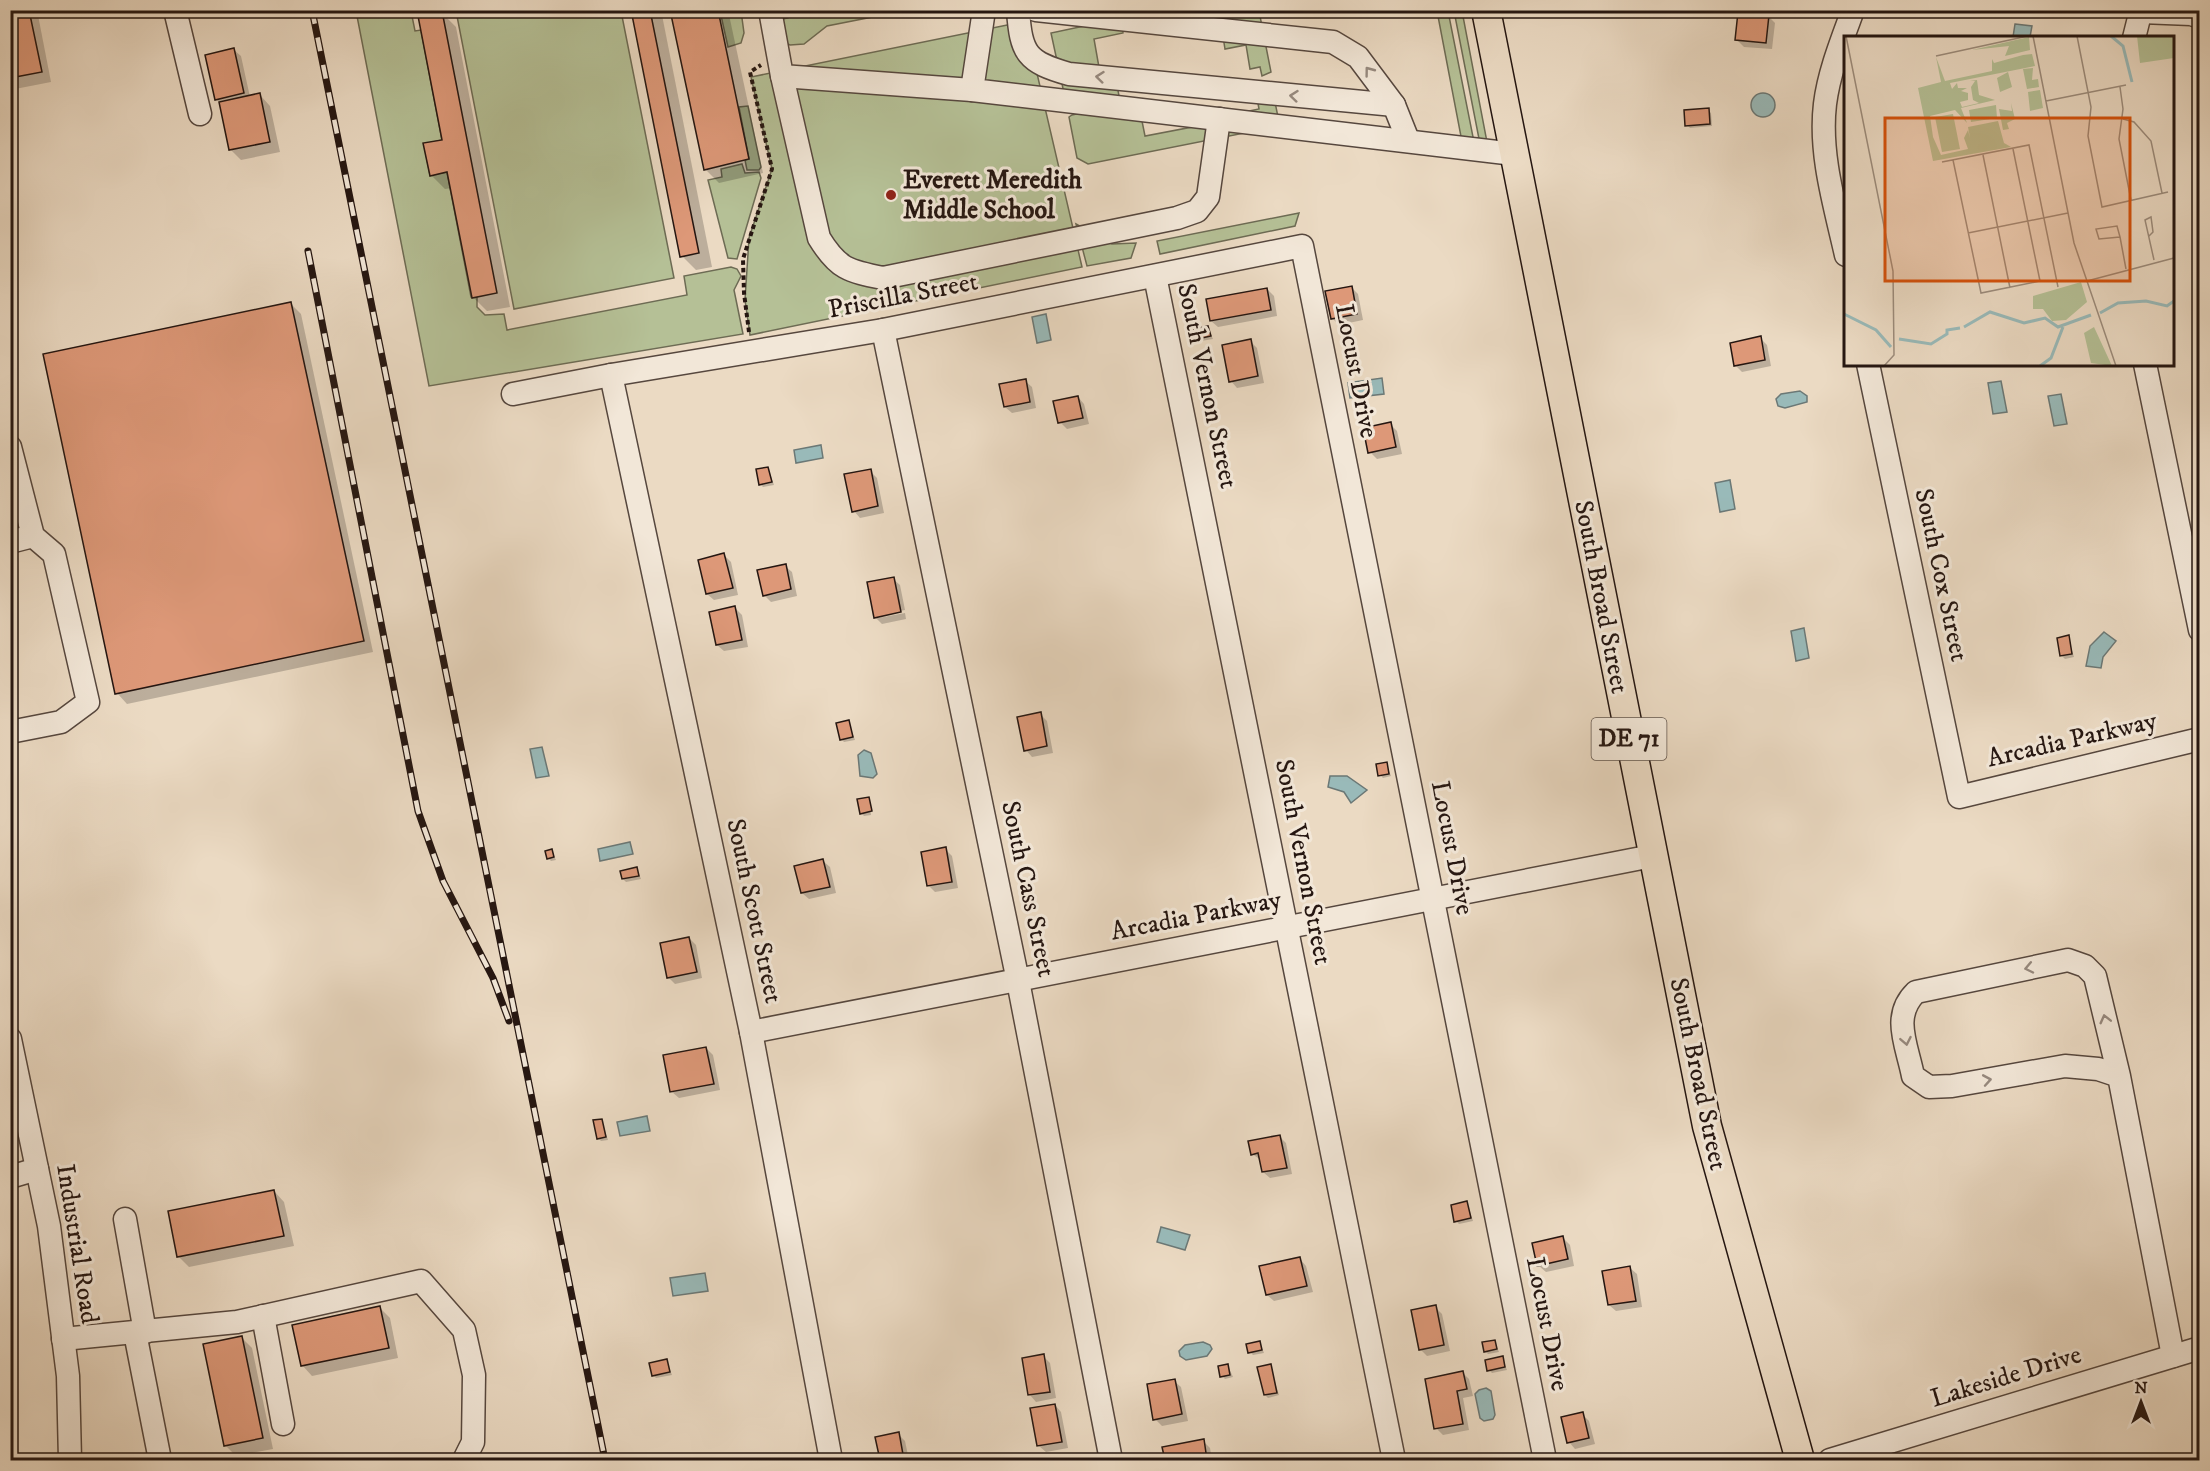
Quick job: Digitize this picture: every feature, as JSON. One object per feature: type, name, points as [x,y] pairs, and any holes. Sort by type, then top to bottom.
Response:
[{"type":"main road","name":"South Broad Street","points":[[1486,10],[1707,1126],[1800,1461]]},
{"type":"street","points":[[175,10],[200,114]]},
{"type":"street","points":[[770,10],[779,66],[819,238],[832,260],[855,272],[883,278],[1177,218],[1197,211],[1208,197],[1219,119]]},
{"type":"street","points":[[972,90],[984,10]]},
{"type":"street","points":[[1018,10],[1020,41],[1040,65],[1069,74],[1394,105]]},
{"type":"street","points":[[1036,10],[1333,42],[1358,57],[1394,105],[1408,140]]},
{"type":"street","points":[[1844,250],[1826,161],[1825,104],[1837,51],[1853,10]]},
{"type":"street","points":[[2135,36],[2141,11],[2191,14],[2199,17]]},
{"type":"street","points":[[779,66],[1514,154]]},
{"type":"street","name":"Priscilla Street","points":[[513,394],[610,375],[883,330],[1302,246]]},
{"type":"street","name":"Locust Drive","points":[[1302,246],[1545,1461]]},
{"type":"street","name":"South Vernon Street","points":[[1155,276],[1288,926],[1394,1461]]},
{"type":"street","name":"South Cass Street","points":[[883,330],[1018,981],[1111,1461]]},
{"type":"street","name":"South Cox Street","points":[[1868,366],[1959,797]]},
{"type":"street","points":[[2145,366],[2199,630]]},
{"type":"street","name":"South Scott Street","points":[[610,375],[751,1032],[831,1461]]},
{"type":"street","points":[[10,732],[62,722],[88,702],[54,554],[33,536],[11,448]]},
{"type":"street","points":[[10,543],[33,536]]},
{"type":"street","name":"Arcadia Parkway","points":[[1959,797],[2199,739]]},
{"type":"street","name":"Arcadia Parkway","points":[[751,1032],[1652,856]]},
{"type":"street","points":[[2119,1076],[2098,1069],[2065,1066],[1929,1088],[1913,1076],[1901,1017],[1905,1003],[1916,992],[2067,960],[2085,966],[2095,976],[2119,1076],[2174,1356]]},
{"type":"street","name":"Industrial Road","points":[[10,1039],[49,1226],[68,1376],[70,1461]]},
{"type":"street","points":[[10,1177],[37,1169]]},
{"type":"street","points":[[125,1219],[160,1460]]},
{"type":"street","points":[[63,1339],[237,1322],[421,1281],[464,1330],[474,1375],[473,1442],[464,1461]]},
{"type":"street","points":[[263,1316],[283,1424]]},
{"type":"street","name":"Lakeside Drive","points":[[1830,1461],[2199,1348]]},
{"type":"path","points":[[753,352],[744,293],[743,259],[772,169],[750,72],[779,66]]},
{"type":"green space","points":[[356,11],[411,11],[415,31],[421,30],[442,140],[424,144],[430,175],[447,172],[471,297],[477,297],[477,307],[485,315],[504,314],[507,330],[687,295],[684,276],[731,267],[737,269],[741,276],[734,290],[743,334],[429,386]]},
{"type":"green space","points":[[456,11],[621,11],[674,278],[514,309]]},
{"type":"green space","points":[[720,11],[741,11],[744,33],[741,43],[728,47]]},
{"type":"green space","points":[[787,11],[903,11],[827,26],[804,44],[790,45],[777,39],[773,21],[788,18]]},
{"type":"green space","points":[[1219,11],[1259,11],[1271,72],[1262,76],[1260,67],[1250,69],[1246,45],[1225,49]]},
{"type":"green space","points":[[1437,11],[1448,11],[1476,152],[1463,147]]},
{"type":"green space","points":[[1454,11],[1462,11],[1487,142],[1481,149]]},
{"type":"green space","points":[[1122,18],[1123,33],[1094,39],[1100,73],[1117,85],[1119,96],[1067,107],[1051,33]]},
{"type":"green space","points":[[1017,23],[1026,26],[1082,267],[750,335],[745,300],[749,238],[772,169],[751,77]]},
{"type":"green space","points":[[1255,87],[1272,87],[1279,122],[1275,127],[1088,164],[1077,158],[1069,117],[1072,115],[1120,104],[1140,111],[1145,136],[1234,119],[1235,114],[1259,109]]},
{"type":"green space","points":[[748,106],[761,167],[759,170],[747,170],[745,160],[749,159],[739,107]]},
{"type":"green space","points":[[742,164],[745,173],[759,172],[761,178],[737,259],[728,258],[708,180],[722,177],[721,169]]},
{"type":"green space","points":[[1299,213],[1295,226],[1160,254],[1157,241]]},
{"type":"green space","points":[[1076,224],[1112,244],[1136,243],[1131,258],[1087,266]]},
{"type":"water","points":[[2015,24],[2032,26],[2030,36],[2013,36]]},
{"type":"water","points":[[1763,93],[1771,97],[1775,105],[1771,113],[1763,117],[1755,113],[1751,105],[1755,97]]},
{"type":"water","points":[[1046,314],[1051,340],[1037,343],[1032,317]]},
{"type":"water","points":[[1382,378],[1384,394],[1350,398],[1348,383]]},
{"type":"water","points":[[2001,381],[2007,412],[1993,414],[1988,383]]},
{"type":"water","points":[[1800,391],[1807,396],[1807,402],[1785,408],[1778,406],[1776,399],[1781,394]]},
{"type":"water","points":[[2061,394],[2067,424],[2054,426],[2048,396]]},
{"type":"water","points":[[821,445],[823,458],[796,463],[794,450]]},
{"type":"water","points":[[1730,480],[1735,509],[1720,512],[1715,483]]},
{"type":"water","points":[[1804,628],[1809,658],[1796,661],[1791,631]]},
{"type":"water","points":[[2104,632],[2116,641],[2103,657],[2101,668],[2086,666],[2090,646]]},
{"type":"water","points":[[542,747],[549,776],[536,778],[530,749]]},
{"type":"water","points":[[864,750],[871,753],[877,774],[873,778],[860,776],[858,755]]},
{"type":"water","points":[[1330,776],[1347,776],[1367,790],[1351,803],[1344,792],[1328,787]]},
{"type":"water","points":[[630,842],[633,854],[600,861],[598,849]]},
{"type":"water","points":[[647,1116],[650,1131],[620,1136],[617,1122]]},
{"type":"water","points":[[1161,1227],[1190,1235],[1185,1250],[1157,1242]]},
{"type":"water","points":[[705,1273],[708,1291],[673,1296],[670,1278]]},
{"type":"water","points":[[1203,1342],[1210,1345],[1212,1349],[1207,1356],[1186,1360],[1180,1356],[1179,1351],[1185,1345]]},
{"type":"water","points":[[1486,1388],[1491,1391],[1495,1415],[1493,1419],[1484,1421],[1480,1418],[1475,1394]]},
{"type":"building","points":[[10,10],[29,10],[42,72],[10,78]]},
{"type":"building","points":[[631,10],[650,10],[699,253],[680,257]]},
{"type":"building","points":[[670,10],[718,10],[749,159],[704,170]]},
{"type":"building","points":[[442,11],[497,293],[472,298],[447,172],[430,176],[423,143],[442,140],[418,16]]},
{"type":"building","points":[[1738,12],[1769,15],[1766,43],[1735,40]]},
{"type":"building","points":[[234,48],[244,93],[215,100],[205,55]]},
{"type":"building","points":[[260,93],[270,142],[229,150],[219,102]]},
{"type":"building","points":[[1709,108],[1710,124],[1685,126],[1684,110]]},
{"type":"building","points":[[1352,286],[1357,314],[1331,319],[1325,291]]},
{"type":"building","points":[[1267,288],[1271,310],[1210,321],[1206,299]]},
{"type":"building","points":[[291,302],[364,641],[115,694],[43,354]]},
{"type":"building","points":[[1208,326],[1211,336],[1197,339],[1194,329]]},
{"type":"building","points":[[1761,336],[1765,360],[1734,366],[1730,343]]},
{"type":"building","points":[[1251,339],[1258,376],[1229,382],[1222,345]]},
{"type":"building","points":[[2200,344],[2200,381],[2193,346]]},
{"type":"building","points":[[1026,379],[1030,402],[1004,407],[999,384]]},
{"type":"building","points":[[1078,396],[1083,418],[1058,423],[1053,401]]},
{"type":"building","points":[[1391,422],[1396,447],[1368,453],[1363,428]]},
{"type":"building","points":[[768,467],[772,482],[759,485],[756,469]]},
{"type":"building","points":[[871,469],[878,506],[852,512],[844,474]]},
{"type":"building","points":[[724,553],[733,588],[706,594],[698,560]]},
{"type":"building","points":[[786,564],[791,589],[763,596],[757,570]]},
{"type":"building","points":[[894,577],[901,612],[874,618],[867,582]]},
{"type":"building","points":[[735,606],[742,640],[716,645],[709,612]]},
{"type":"building","points":[[2069,635],[2072,654],[2060,656],[2057,638]]},
{"type":"building","points":[[1041,712],[1047,746],[1024,751],[1017,717]]},
{"type":"building","points":[[849,720],[853,737],[840,740],[836,723]]},
{"type":"building","points":[[1387,762],[1389,774],[1378,776],[1376,764]]},
{"type":"building","points":[[869,797],[872,811],[860,814],[857,799]]},
{"type":"building","points":[[946,847],[952,882],[927,886],[921,852]]},
{"type":"building","points":[[552,849],[554,857],[547,859],[545,851]]},
{"type":"building","points":[[823,859],[830,887],[801,893],[794,866]]},
{"type":"building","points":[[637,867],[639,876],[622,879],[620,871]]},
{"type":"building","points":[[689,937],[697,972],[667,978],[660,943]]},
{"type":"building","points":[[706,1047],[714,1084],[670,1092],[663,1055]]},
{"type":"building","points":[[602,1119],[606,1137],[597,1139],[593,1120]]},
{"type":"building","points":[[1280,1135],[1287,1168],[1262,1172],[1258,1153],[1251,1155],[1248,1141]]},
{"type":"building","points":[[274,1190],[284,1236],[177,1257],[168,1211]]},
{"type":"building","points":[[1467,1201],[1471,1218],[1454,1222],[1451,1205]]},
{"type":"building","points":[[1563,1236],[1568,1259],[1537,1266],[1532,1243]]},
{"type":"building","points":[[1300,1257],[1307,1286],[1266,1295],[1259,1266]]},
{"type":"building","points":[[1630,1266],[1636,1301],[1608,1305],[1602,1271]]},
{"type":"building","points":[[1436,1305],[1444,1345],[1419,1350],[1411,1310]]},
{"type":"building","points":[[380,1306],[389,1348],[301,1366],[292,1325]]},
{"type":"building","points":[[242,1336],[263,1438],[224,1446],[203,1344]]},
{"type":"building","points":[[1495,1340],[1497,1349],[1484,1352],[1482,1342]]},
{"type":"building","points":[[1260,1341],[1262,1350],[1248,1353],[1246,1344]]},
{"type":"building","points":[[1044,1354],[1050,1392],[1028,1395],[1022,1358]]},
{"type":"building","points":[[1503,1356],[1505,1367],[1487,1371],[1485,1360]]},
{"type":"building","points":[[667,1359],[670,1372],[652,1376],[649,1363]]},
{"type":"building","points":[[1228,1364],[1230,1375],[1220,1377],[1218,1366]]},
{"type":"building","points":[[1271,1364],[1277,1393],[1264,1395],[1257,1367]]},
{"type":"building","points":[[1463,1371],[1467,1389],[1457,1391],[1463,1424],[1434,1429],[1425,1379]]},
{"type":"building","points":[[1175,1379],[1182,1414],[1153,1420],[1147,1384]]},
{"type":"building","points":[[1055,1404],[1062,1442],[1037,1446],[1030,1408]]},
{"type":"building","points":[[1583,1412],[1589,1438],[1567,1443],[1561,1417]]},
{"type":"building","points":[[899,1432],[904,1460],[880,1460],[875,1437]]},
{"type":"building","points":[[1204,1439],[1207,1460],[1165,1460],[1162,1447]]},
{"type":"railway","points":[[312,10],[605,1460]]},
{"type":"railway","points":[[308,251],[418,811],[443,881],[493,978],[509,1021]]},
{"type":"place","name":"Everett Meredith Middle School","points":[[891,195]]}]
